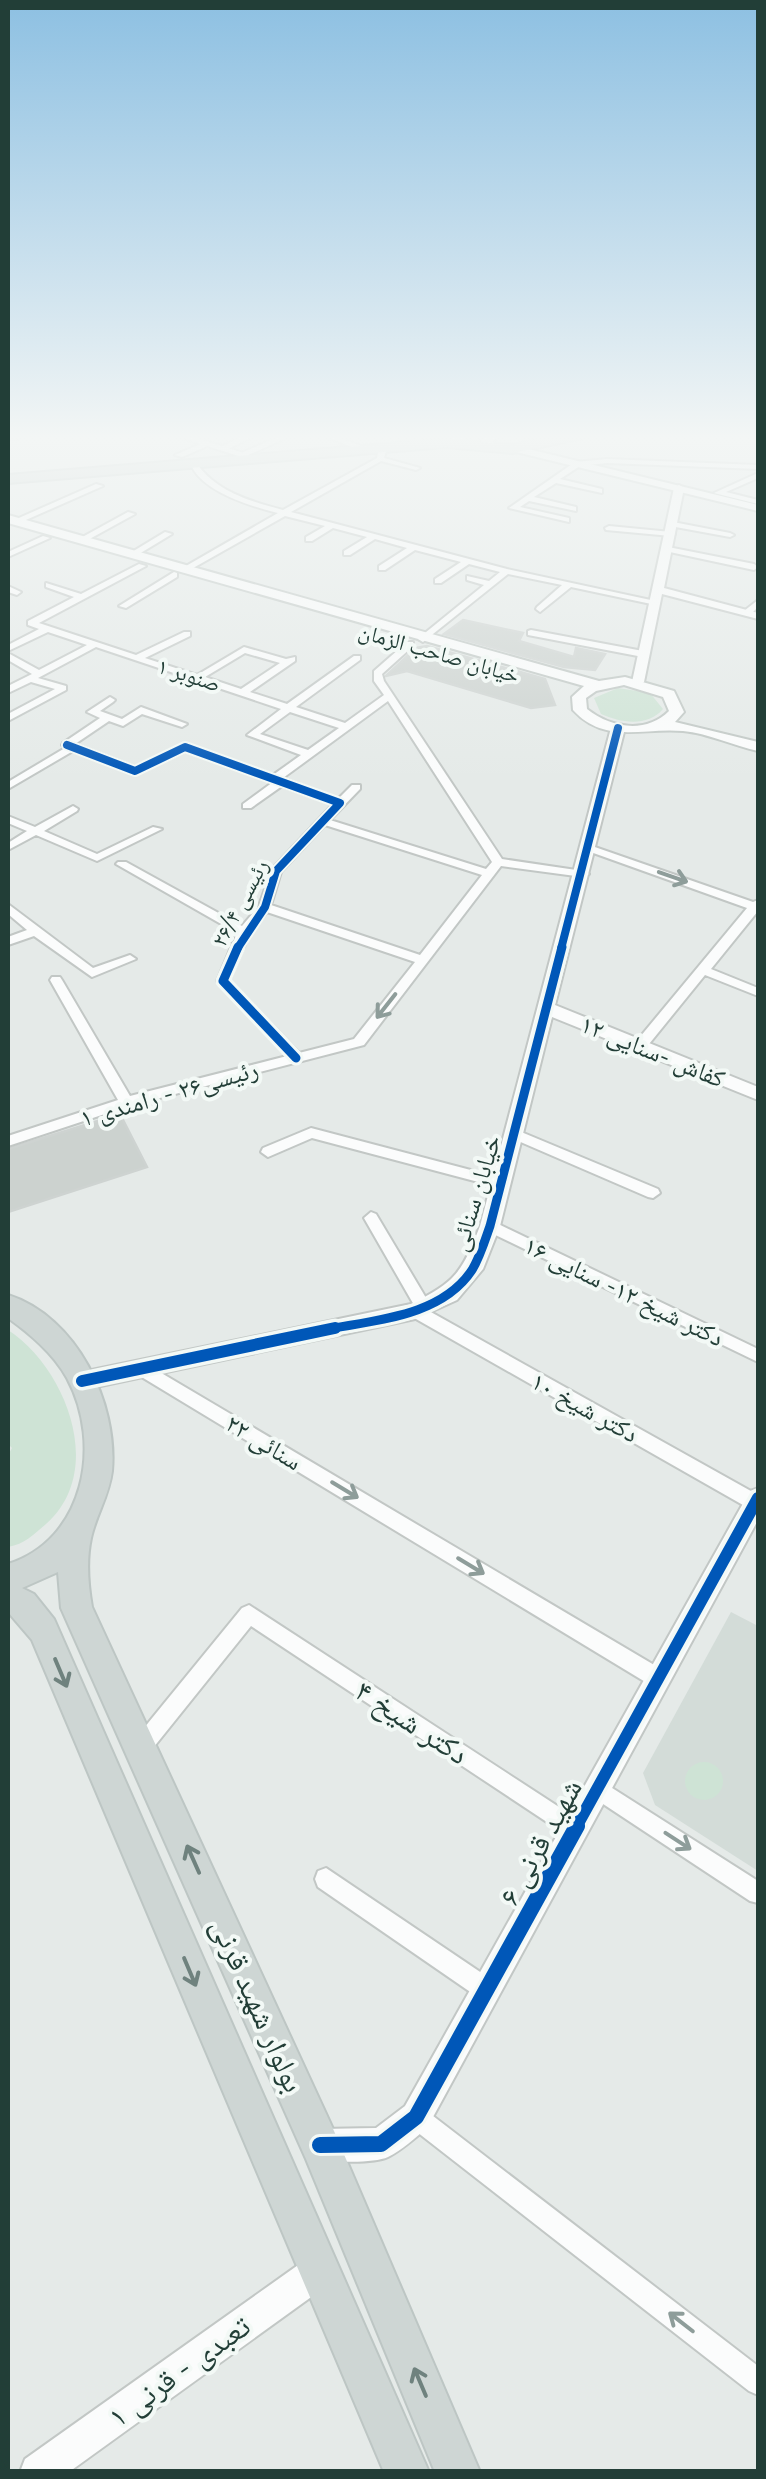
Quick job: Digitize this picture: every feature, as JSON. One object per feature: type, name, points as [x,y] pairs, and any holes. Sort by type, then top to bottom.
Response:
[{"type":"main road","name":"خیابان صاحب الزمان","points":[[86,550],[178,572],[416,641],[566,690],[586,716],[618,728]]},
{"type":"main road","points":[[113,550],[178,572]]},
{"type":"main road","points":[[416,641],[596,685],[638,682],[660,689],[706,723],[758,739]]},
{"type":"main road","points":[[578,701],[596,685]]},
{"type":"main road","points":[[656,727],[673,718],[678,706]]},
{"type":"main road","points":[[618,728],[684,726],[758,748]]},
{"type":"main road","points":[[8,1305],[52,1338],[82,1381],[96,1426],[98,1456],[95,1495],[76,1538],[36,1574],[8,1578]]},
{"type":"main road","name":"بولوار شهید قرنی","points":[[76,1538],[72,1580],[78,1608],[320,2144],[458,2472]]},
{"type":"main road","name":"بولوار شهید قرنی","points":[[8,1596],[23,1604],[43,1630],[408,2472]]},
{"type":"street","points":[[131,555],[140,550]]},
{"type":"street","points":[[123,606],[218,550]]},
{"type":"street","points":[[347,553],[352,550]]},
{"type":"street","points":[[382,568],[410,550]]},
{"type":"street","points":[[424,550],[568,584],[753,614],[758,603]]},
{"type":"street","points":[[638,682],[668,550]]},
{"type":"street","points":[[671,550],[754,568]]},
{"type":"street","points":[[426,578],[441,582],[467,561]]},
{"type":"street","points":[[49,586],[82,596],[142,566]]},
{"type":"street","points":[[494,868],[378,672],[506,571]]},
{"type":"street","points":[[470,578],[490,584]]},
{"type":"street","points":[[540,609],[568,584]]},
{"type":"street","name":"صنوبر ۱","points":[[82,596],[32,623],[346,727]]},
{"type":"street","points":[[8,718],[63,688],[33,676],[10,646],[48,628]]},
{"type":"street","points":[[532,633],[643,654]]},
{"type":"street","points":[[138,658],[188,634]]},
{"type":"street","points":[[8,690],[95,644]]},
{"type":"street","points":[[198,678],[244,650],[290,660],[242,693]]},
{"type":"street","points":[[309,754],[252,735],[357,658]]},
{"type":"street","points":[[246,806],[309,754],[390,696]]},
{"type":"street","points":[[110,700],[92,712],[124,723],[142,710],[182,724]]},
{"type":"street","points":[[8,786],[106,718]]},
{"type":"street","name":"خیابان سنائی","points":[[82,1381],[419,1309],[450,1294],[473,1270],[490,1226],[618,728]]},
{"type":"street","points":[[70,746],[135,770],[182,747],[340,803]]},
{"type":"street","name":"رئیسی ۲۶/۴","points":[[296,1058],[223,986],[244,932],[264,906],[276,871],[356,786]]},
{"type":"street","points":[[8,847],[73,809]]},
{"type":"street","points":[[8,819],[97,858],[156,829]]},
{"type":"street","points":[[323,820],[494,868],[583,874]]},
{"type":"street","points":[[590,848],[758,906],[640,1046]]},
{"type":"street","points":[[122,864],[244,932]]},
{"type":"street","name":"رئیسی۲۶ - رامندی ۱","points":[[8,1141],[126,1102],[359,1042],[494,868]]},
{"type":"street","points":[[264,906],[422,960]]},
{"type":"street","points":[[8,908],[92,973],[130,959]]},
{"type":"street","points":[[8,941],[34,931]]},
{"type":"street","points":[[704,970],[758,992]]},
{"type":"street","points":[[56,980],[126,1102]]},
{"type":"street","name":"کفاش -سنایی ۱۲","points":[[547,1008],[758,1094]]},
{"type":"street","points":[[268,1152],[310,1134],[326,1135],[501,1183]]},
{"type":"street","points":[[514,1134],[652,1193]]},
{"type":"street","points":[[371,1218],[419,1309]]},
{"type":"street","name":"دکتر شیخ ۱۲- سنایی ۱۶","points":[[490,1226],[758,1356]]},
{"type":"street","name":"دکتر شیخ ۱۰","points":[[419,1309],[757,1501]]},
{"type":"street","name":"سنائی ۲۲","points":[[141,1368],[659,1678]]},
{"type":"street","name":"شهید قرنی ۶","points":[[320,2144],[382,2144],[416,2117],[757,1501]]},
{"type":"street","name":"دکتر شیخ ۴","points":[[142,1746],[248,1614],[576,1830]]},
{"type":"street","points":[[598,1789],[758,1893]]},
{"type":"street","points":[[326,1879],[486,1990]]},
{"type":"street","points":[[416,2117],[758,2382]]},
{"type":"street","name":"تعبدی - قرنی ۱","points":[[38,2472],[320,2270]]},
{"type":"shaded area","points":[[731,1612],[758,1626],[758,1871],[655,1805],[643,1773]]},
{"type":"green space","points":[[618,688],[650,693],[663,709],[650,719],[634,722],[601,714],[594,698]]},
{"type":"green space","points":[[8,1330],[47,1368],[61,1393],[76,1449],[74,1476],[64,1502],[33,1535],[8,1547],[8,1455],[12,1448],[8,1444]]},
{"type":"green space","points":[[704,1762],[717,1768],[723,1781],[717,1794],[704,1800],[691,1794],[685,1781],[691,1768]]},
{"type":"building","points":[[463,620],[523,633],[519,641],[574,657],[576,648],[605,654],[595,670],[564,667],[444,634]]},
{"type":"building","points":[[427,646],[545,679],[555,705],[531,708],[407,671],[386,676],[416,648]]},
{"type":"building","points":[[120,1114],[147,1167],[8,1212],[8,1149]]},
{"type":"cycle path","points":[[82,1381],[415,1311],[450,1294],[473,1269],[490,1226],[618,728]]},
{"type":"cycle path","points":[[67,745],[135,771],[185,747],[340,803],[276,871],[265,907],[244,932],[223,981],[296,1058]]},
{"type":"cycle path","points":[[320,2145],[381,2144],[416,2117],[758,1498]]}]
